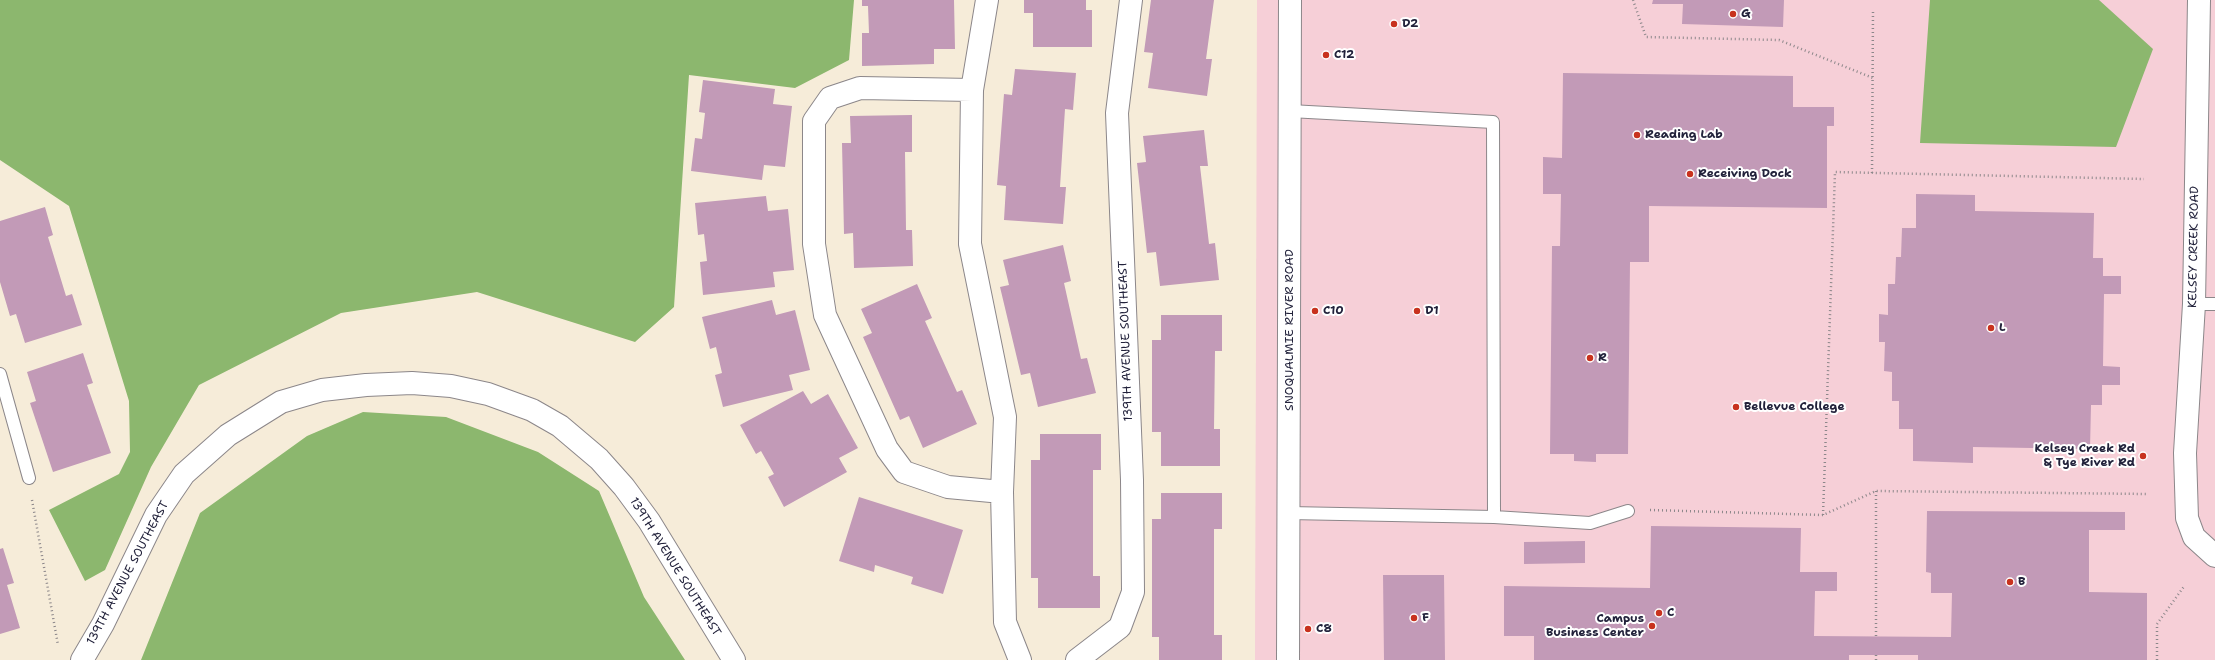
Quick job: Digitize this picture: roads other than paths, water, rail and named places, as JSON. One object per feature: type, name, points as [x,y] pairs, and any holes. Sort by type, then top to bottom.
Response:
[{"type":"street","points":[[987,0],[972,90],[970,244],[1005,417],[1002,492],[1005,622],[1020,660]]},
{"type":"street","name":"139TH AVENUE SOUTHEAST","points":[[1077,660],[1120,627],[1133,592],[1132,480],[1117,113],[1131,0]]},
{"type":"street","name":"SNOQUALMIE RIVER ROAD","points":[[1288,660],[1290,0]]},
{"type":"street","name":"KELSEY CREEK ROAD","points":[[2199,0],[2194,304],[2187,401],[2186,494],[2187,518],[2194,537],[2215,556]]},
{"type":"street","points":[[972,90],[860,88],[830,98],[814,121],[814,244],[825,315],[887,449],[904,472],[948,487],[1002,492]]},
{"type":"street","name":"139TH AVENUE SOUTHEAST","points":[[82,660],[103,624],[156,516],[184,474],[228,435],[281,402],[322,390],[366,385],[412,383],[459,388],[488,394],[532,410],[560,426],[599,459],[624,487],[649,521],[734,660]]},
{"type":"lane","points":[[1290,111],[1493,122],[1494,517]]},
{"type":"lane","points":[[2194,304],[2215,304]]},
{"type":"lane","points":[[0,374],[29,478]]},
{"type":"lane","points":[[1289,513],[1494,517],[1590,523],[1628,511]]},
{"type":"place","name":"G","points":[[1733,14]]},
{"type":"place","name":"D2","points":[[1394,24]]},
{"type":"place","name":"C12","points":[[1326,55]]},
{"type":"place","name":"Reading Lab","points":[[1637,135]]},
{"type":"place","name":"Receiving Dock","points":[[1690,174]]},
{"type":"place","name":"C10","points":[[1315,311]]},
{"type":"place","name":"D1","points":[[1417,311]]},
{"type":"place","name":"L","points":[[1991,328]]},
{"type":"place","name":"R","points":[[1590,358]]},
{"type":"place","name":"Bellevue College","points":[[1736,407]]},
{"type":"place","name":"Kelsey Creek Rd & Tye River Rd","points":[[2143,456]]},
{"type":"place","name":"B","points":[[2010,582]]},
{"type":"place","name":"C","points":[[1659,613]]},
{"type":"place","name":"F","points":[[1414,618]]},
{"type":"place","name":"Campus Business Center","points":[[1652,626]]},
{"type":"place","name":"C8","points":[[1308,629]]}]
